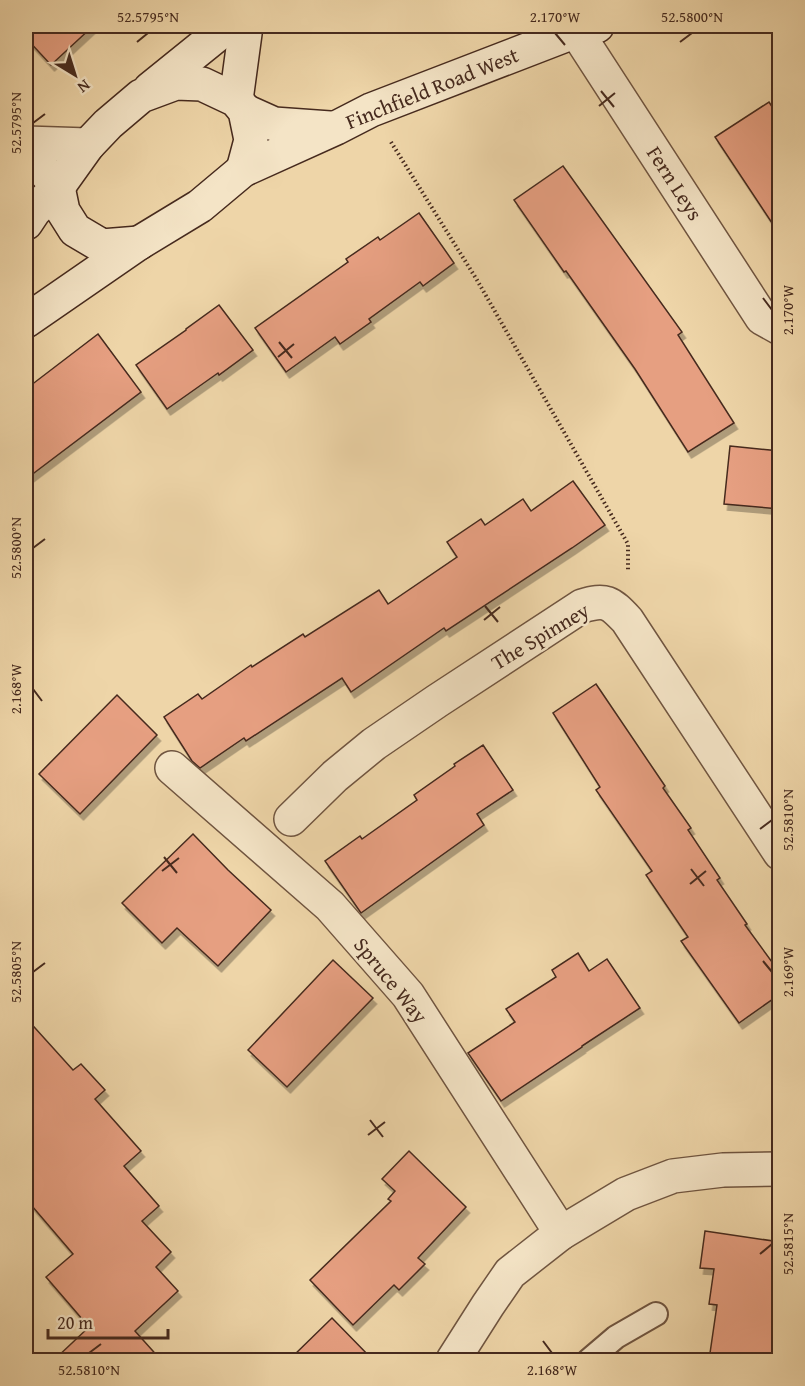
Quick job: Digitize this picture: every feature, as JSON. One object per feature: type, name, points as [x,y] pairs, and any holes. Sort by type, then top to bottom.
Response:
[{"type":"street","points":[[26,223],[58,187],[88,145],[108,124],[228,26]]},
{"type":"street","points":[[26,321],[139,243],[200,206],[243,170],[251,140],[241,106],[246,26]]},
{"type":"street","name":"Finchfield Road West","points":[[243,170],[371,110],[587,28]]},
{"type":"street","name":"Fern Leys","points":[[587,28],[762,318],[780,328]]},
{"type":"street","points":[[141,96],[176,83],[202,84],[273,124],[336,128]]},
{"type":"street","points":[[26,143],[88,145]]},
{"type":"street","points":[[26,150],[58,187],[63,211],[75,230],[102,246],[139,243]]},
{"type":"street","name":"The Spinney","points":[[291,819],[335,776],[374,744],[582,606],[599,602],[614,606],[627,620],[780,854]]},
{"type":"street","name":"Spruce Way","points":[[172,768],[330,906],[408,995],[561,1233]]},
{"type":"street","points":[[453,1360],[510,1273],[561,1233],[626,1194],[673,1176],[723,1170],[780,1169]]},
{"type":"lane","points":[[589,1360],[616,1337],[656,1314]]},
{"type":"path","points":[[371,110],[477,280],[628,544],[627,620]]},
{"type":"building","points":[[26,26],[93,26],[51,65],[26,38]]},
{"type":"building","points":[[769,102],[780,119],[780,235],[715,137]]},
{"type":"building","points":[[563,166],[682,332],[678,335],[734,423],[688,452],[635,369],[514,200]]},
{"type":"building","points":[[419,213],[454,263],[423,286],[420,282],[369,319],[371,322],[340,344],[335,337],[286,372],[255,328],[348,262],[346,259],[378,237],[380,240]]},
{"type":"building","points":[[219,305],[253,350],[167,409],[136,365]]},
{"type":"building","points":[[98,334],[141,392],[26,479],[26,389]]},
{"type":"building","points":[[730,446],[780,451],[780,509],[724,504]]},
{"type":"building","points":[[573,481],[605,525],[446,631],[444,628],[351,692],[342,678],[246,741],[244,738],[200,768],[192,761],[164,717],[198,694],[202,699],[251,665],[252,667],[303,634],[305,637],[379,590],[388,604],[457,557],[447,542],[481,519],[485,525],[523,499],[531,511]]},
{"type":"building","points":[[596,684],[691,828],[688,830],[720,878],[717,880],[747,924],[745,925],[780,973],[780,994],[739,1023],[681,941],[688,937],[646,875],[652,871],[596,790],[600,787],[553,713]]},
{"type":"building","points":[[117,695],[157,735],[80,814],[39,774]]},
{"type":"building","points":[[483,745],[513,790],[477,814],[484,825],[361,913],[325,861],[360,836],[362,839],[417,800],[414,795]]},
{"type":"building","points":[[193,834],[271,910],[218,966],[177,928],[162,943],[122,903]]},
{"type":"building","points":[[578,953],[589,971],[607,959],[640,1008],[501,1101],[468,1053],[515,1022],[506,1009],[556,977],[552,970]]},
{"type":"building","points":[[333,960],[373,998],[287,1087],[248,1050]]},
{"type":"building","points":[[26,1018],[73,1070],[81,1064],[105,1090],[95,1099],[141,1151],[124,1166],[159,1206],[142,1221],[171,1252],[156,1267],[178,1291],[135,1331],[161,1360],[54,1360],[89,1327],[46,1277],[73,1254],[26,1199]]},
{"type":"building","points":[[409,1151],[466,1207],[418,1258],[425,1264],[399,1290],[394,1285],[353,1325],[310,1280],[391,1201],[388,1199],[395,1191],[382,1179]]},
{"type":"building","points":[[705,1231],[780,1242],[780,1360],[709,1360],[717,1305],[709,1304],[714,1269],[700,1268]]},
{"type":"building","points":[[332,1318],[373,1360],[289,1360]]}]
